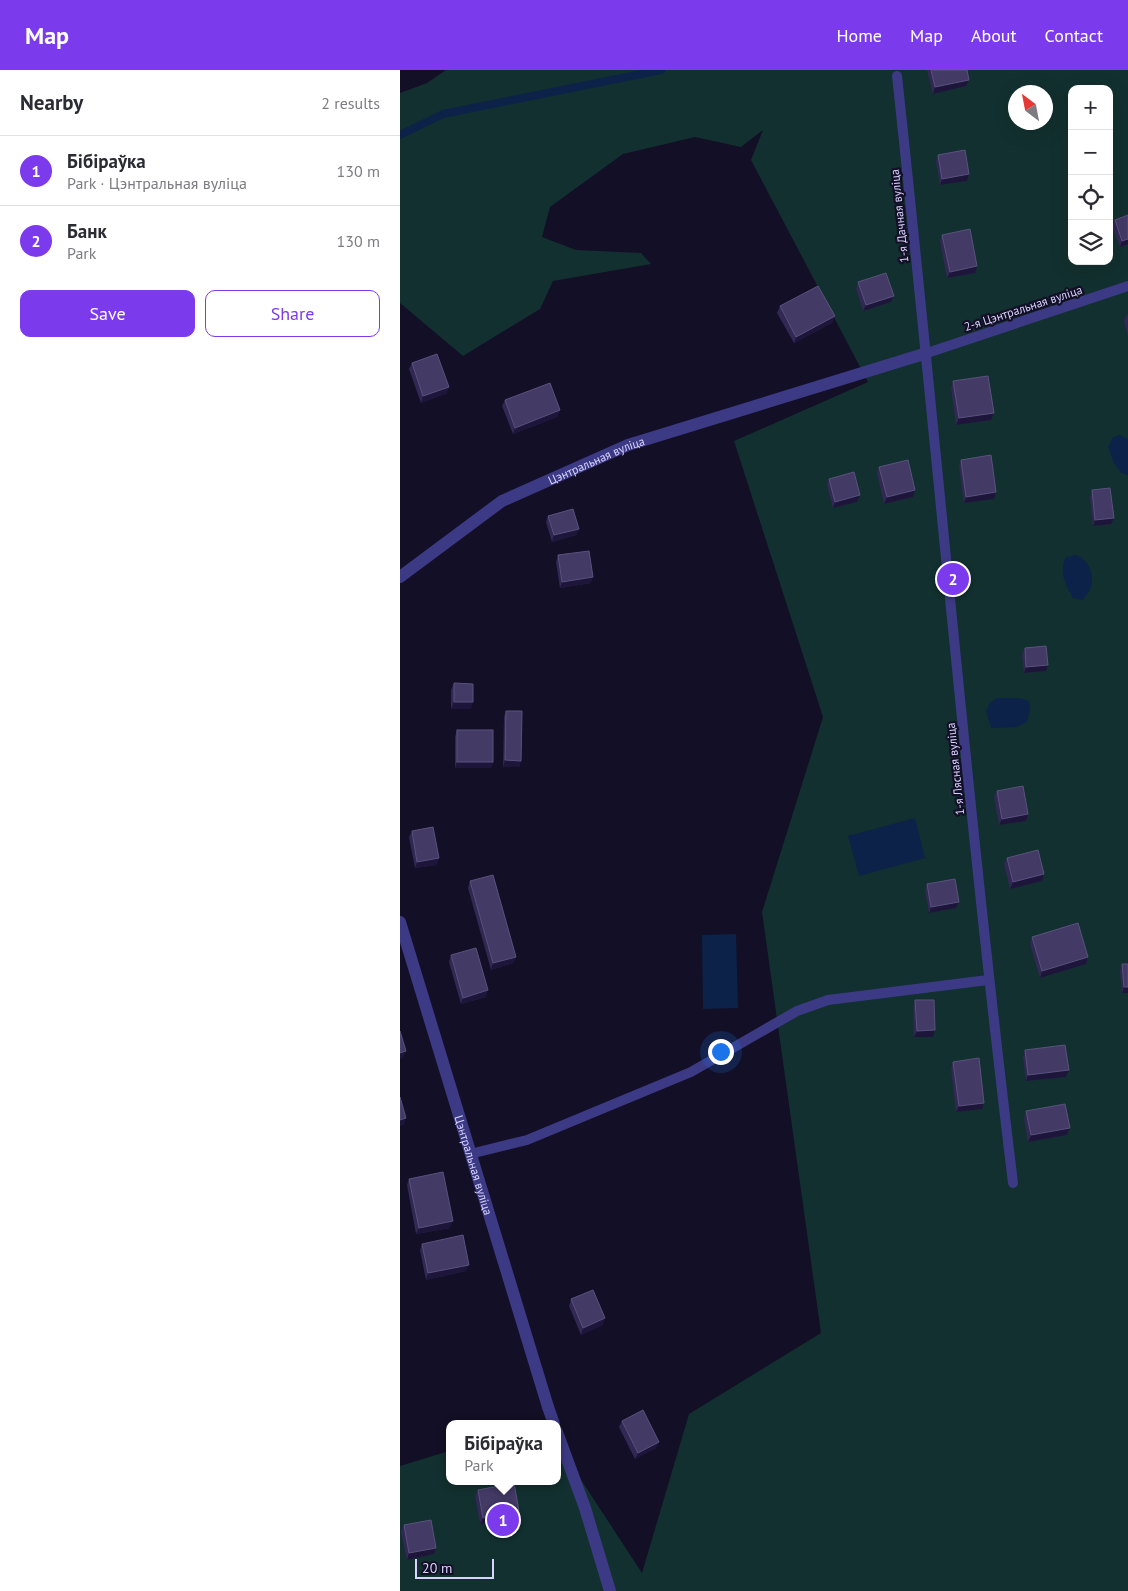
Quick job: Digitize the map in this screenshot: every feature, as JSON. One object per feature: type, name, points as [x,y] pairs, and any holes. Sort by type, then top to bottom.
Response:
[{"type":"street","name":"Цэнтральная вуліца","points":[[400,577],[502,501],[628,445],[927,353]]},
{"type":"street","name":"Цэнтральная вуліца","points":[[400,922],[553,1420]]},
{"type":"street","points":[[561,1443],[585,1508],[610,1591]]},
{"type":"lane","name":"1-я Дачная вуліца","points":[[896,76],[927,353]]},
{"type":"lane","name":"2-я Цэнтральная вуліца","points":[[927,353],[1128,286]]},
{"type":"lane","name":"1-я Лясная вуліца","points":[[927,353],[988,980],[1013,1183]]},
{"type":"lane","points":[[470,1154],[528,1140],[691,1072],[797,1011],[828,1000],[988,980]]},
{"type":"green space","points":[[446,70],[1128,70],[1128,1591],[400,1591],[400,1466],[446,1452],[446,1485],[561,1485],[561,1449],[642,1573],[689,1414],[821,1333],[762,912],[823,717],[734,441],[868,382],[751,160],[763,130],[741,147],[695,137],[623,154],[550,207],[542,237],[576,250],[641,253],[651,264],[553,281],[540,309],[463,356],[400,303],[400,93],[427,83]]},
{"type":"water","points":[[1120,435],[1128,439],[1128,475],[1121,473],[1114,463],[1108,447],[1113,437]]},
{"type":"water","points":[[1076,555],[1087,563],[1092,575],[1090,588],[1082,600],[1073,598],[1063,573],[1066,557]]},
{"type":"water","points":[[997,698],[1020,698],[1029,701],[1030,709],[1027,722],[1016,727],[991,728],[986,711],[990,703]]},
{"type":"water","points":[[915,818],[925,858],[859,876],[848,836]]},
{"type":"water","points":[[736,934],[738,1008],[703,1009],[702,935]]},
{"type":"building","points":[[931,70],[967,70],[969,80],[935,87]]},
{"type":"building","points":[[965,150],[969,174],[942,179],[938,155]]},
{"type":"building","points":[[1128,215],[1128,239],[1122,241],[1115,220]]},
{"type":"building","points":[[970,229],[977,266],[950,272],[942,235]]},
{"type":"building","points":[[886,273],[894,296],[866,305],[858,282]]},
{"type":"building","points":[[818,286],[835,316],[796,337],[780,306]]},
{"type":"building","points":[[437,354],[449,387],[423,396],[412,363]]},
{"type":"building","points":[[988,376],[994,413],[959,418],[953,381]]},
{"type":"building","points":[[550,383],[560,410],[515,428],[505,400]]},
{"type":"building","points":[[991,455],[996,492],[966,497],[961,460]]},
{"type":"building","points":[[908,460],[915,490],[887,497],[879,467]]},
{"type":"building","points":[[854,472],[860,495],[835,502],[829,479]]},
{"type":"building","points":[[1110,488],[1114,518],[1095,520],[1092,490]]},
{"type":"building","points":[[573,509],[579,529],[554,535],[548,516]]},
{"type":"building","points":[[589,551],[593,577],[562,582],[558,555]]},
{"type":"building","points":[[1046,646],[1048,665],[1026,667],[1025,648]]},
{"type":"building","points":[[454,683],[473,684],[473,702],[454,702]]},
{"type":"building","points":[[506,711],[522,711],[521,761],[505,760]]},
{"type":"building","points":[[457,730],[493,730],[493,762],[457,762]]},
{"type":"building","points":[[1023,786],[1028,814],[1002,819],[997,791]]},
{"type":"building","points":[[433,827],[439,858],[417,862],[412,831]]},
{"type":"building","points":[[1038,850],[1044,874],[1013,882],[1007,858]]},
{"type":"building","points":[[493,875],[516,957],[493,963],[470,881]]},
{"type":"building","points":[[955,879],[959,902],[931,907],[927,884]]},
{"type":"building","points":[[1078,923],[1088,957],[1042,971],[1032,937]]},
{"type":"building","points":[[476,948],[488,990],[463,998],[451,955]]},
{"type":"building","points":[[1122,964],[1128,964],[1128,987],[1124,987]]},
{"type":"building","points":[[915,1000],[934,1000],[935,1030],[917,1031]]},
{"type":"building","points":[[400,1031],[406,1051],[400,1053]]},
{"type":"building","points":[[1065,1045],[1069,1070],[1028,1075],[1025,1050]]},
{"type":"building","points":[[979,1058],[984,1103],[959,1106],[953,1062]]},
{"type":"building","points":[[400,1097],[406,1118],[400,1120]]},
{"type":"building","points":[[1065,1104],[1070,1128],[1031,1135],[1026,1111]]},
{"type":"building","points":[[443,1172],[453,1221],[419,1228],[409,1179]]},
{"type":"building","points":[[463,1235],[469,1265],[428,1273],[422,1244]]},
{"type":"building","points":[[593,1290],[605,1318],[583,1328],[571,1299]]},
{"type":"building","points":[[643,1410],[659,1442],[638,1453],[622,1421]]},
{"type":"building","points":[[514,1485],[519,1511],[483,1518],[478,1490]]},
{"type":"building","points":[[431,1520],[436,1548],[409,1553],[404,1525]]},
{"type":"waterway","points":[[400,135],[443,114],[661,70]]},
{"type":"place","name":"Банк","points":[[953,579]]},
{"type":"place","name":"Бібіраўка","points":[[503,1520]]}]
